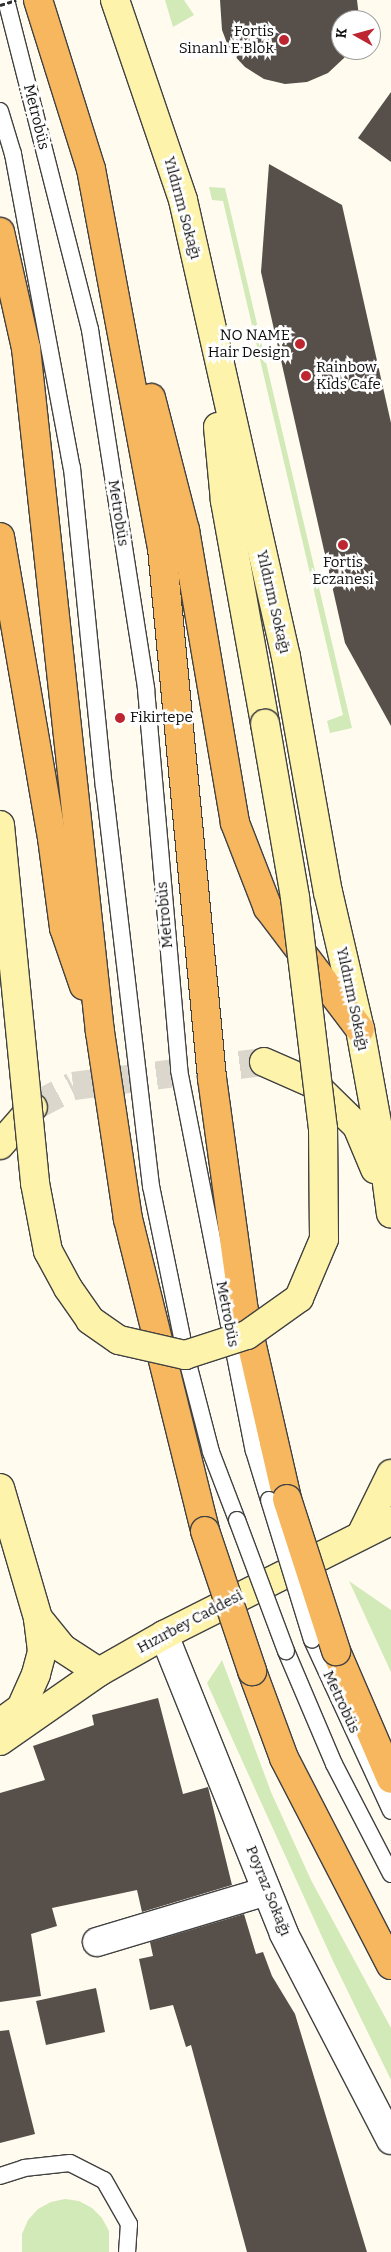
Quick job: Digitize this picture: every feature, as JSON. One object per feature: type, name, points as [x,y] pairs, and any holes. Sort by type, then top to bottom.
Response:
[{"type":"highway","points":[[38,0],[91,168],[185,530],[235,824],[268,908],[360,1028]]},
{"type":"highway","points":[[91,168],[162,548],[212,1078],[244,1311],[278,1500],[324,1645],[391,1779]]},
{"type":"highway","points":[[0,232],[26,348],[100,1032],[128,1219],[205,1531],[252,1672],[284,1758],[391,1965]]},
{"type":"highway","points":[[0,536],[51,829],[64,928],[100,1032]]},
{"type":"main road","name":"Yıldırım Sokağı","points":[[115,0],[183,200],[286,657],[328,892],[360,1028],[390,1205]]},
{"type":"main road","points":[[0,825],[35,1184],[48,1251],[68,1288],[90,1320],[119,1340],[185,1355],[247,1335],[299,1298],[324,1239],[323,1129],[295,897],[225,501],[209,317]]},
{"type":"main road","points":[[264,1062],[314,1084],[357,1126],[390,1205]]},
{"type":"main road","points":[[0,1144],[33,1107]]},
{"type":"main road","points":[[382,1529],[391,1474]]},
{"type":"main road","points":[[0,1488],[38,1618],[42,1650],[36,1674],[21,1708],[0,1723]]},
{"type":"main road","name":"Hızırbey Caddesi","points":[[0,1741],[99,1672],[164,1634],[382,1529]]},
{"type":"main road","points":[[38,1618],[62,1648],[99,1672]]},
{"type":"street","name":"Poyraz Sokağı","points":[[164,1634],[284,1934],[391,2140]]},
{"type":"street","points":[[96,1942],[267,1891]]},
{"type":"lane","name":"Metrobüs","points":[[6,0],[90,330],[146,689],[178,1070],[254,1451],[278,1500]]},
{"type":"lane","name":"Metrobüs","points":[[0,111],[13,154],[72,468],[104,786],[151,1186],[185,1352],[211,1452],[286,1651],[334,1764],[391,1874]]},
{"type":"lane","name":"Metrobüs","points":[[324,1645],[391,1811]]},
{"type":"lane","points":[[0,2176],[24,2168],[70,2162],[104,2180],[129,2224],[127,2252]]},
{"type":"path","points":[[0,5],[16,0]]},
{"type":"green space","points":[[165,0],[184,0],[194,15],[173,27]]},
{"type":"green space","points":[[209,187],[225,188],[352,728],[330,733],[327,721],[343,715],[223,201],[212,200]]},
{"type":"green space","points":[[349,1581],[391,1610],[391,1672]]},
{"type":"green space","points":[[222,1660],[271,1792],[311,1880],[391,2028],[391,2080],[333,1961],[207,1683]]},
{"type":"green space","points":[[65,2199],[79,2201],[92,2208],[102,2218],[109,2231],[109,2252],[22,2252],[22,2234],[28,2220],[38,2209],[51,2202]]},
{"type":"building","name":"Fortis Sinanlı E Blok","points":[[220,0],[357,0],[358,10],[331,10],[331,60],[342,60],[328,73],[307,82],[285,84],[264,79],[245,67],[230,51],[222,30]]},
{"type":"building","points":[[391,92],[391,162],[358,138]]},
{"type":"building","points":[[269,164],[342,205],[391,423],[391,726],[345,643],[261,272]]},
{"type":"building","points":[[158,1698],[183,1794],[208,1787],[232,1885],[142,1912],[137,1890],[52,1908],[57,1926],[31,1934],[41,1996],[0,2002],[0,1793],[45,1780],[33,1746],[94,1725],[92,1715]]},
{"type":"building","points":[[244,1914],[256,1954],[263,1952],[272,1976],[295,2014],[367,2252],[247,2252],[191,2045],[186,2047],[173,2005],[150,2010],[139,1959],[153,1956],[150,1942]]},
{"type":"building","points":[[96,1988],[105,2032],[46,2045],[36,2001]]},
{"type":"building","points":[[9,2030],[35,2134],[0,2143],[0,2031]]},
{"type":"tunnel","points":[[33,1107],[73,1086],[264,1062]]},
{"type":"place","name":"Fortis Sinanlı E Blok","points":[[284,40]]},
{"type":"place","name":"NO NAME Hair Design","points":[[300,344]]},
{"type":"place","name":"Rainbow Kids Cafe","points":[[306,376]]},
{"type":"place","name":"Fortis Eczanesi","points":[[343,545]]},
{"type":"place","name":"Fikirtepe","points":[[120,718]]}]
